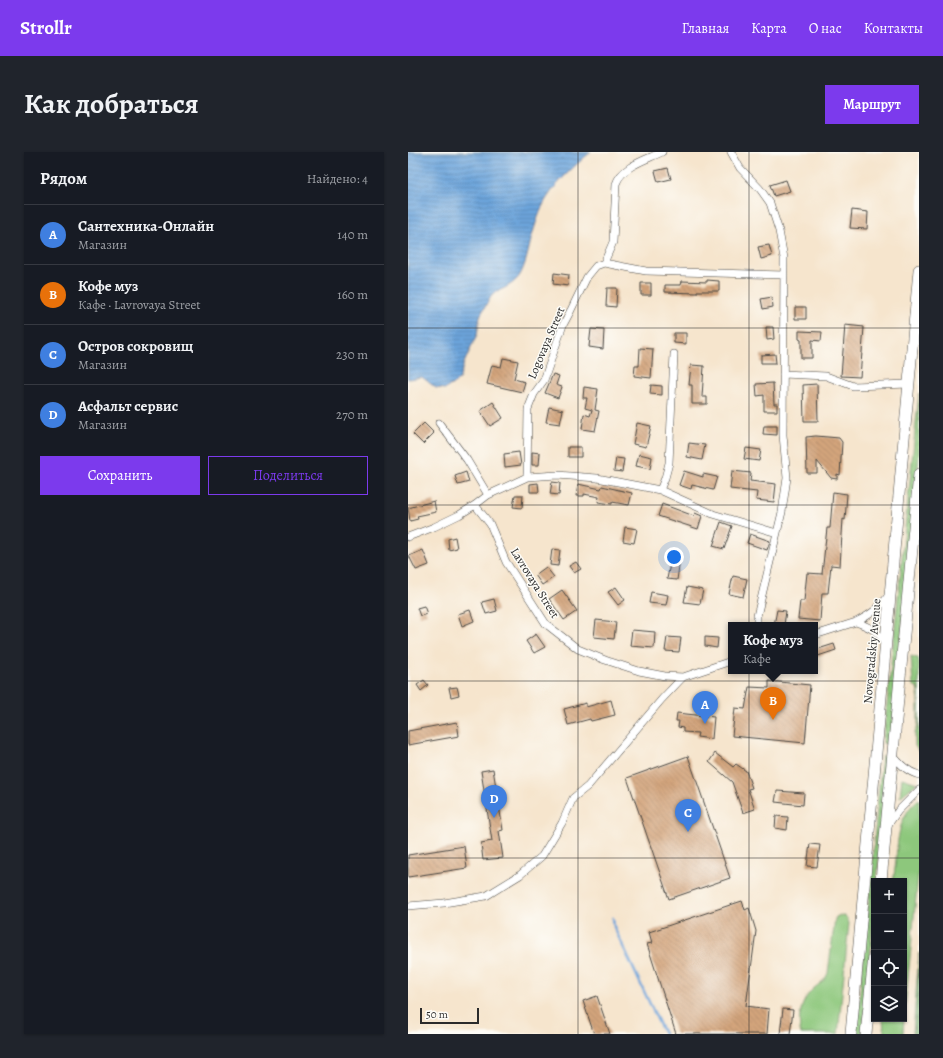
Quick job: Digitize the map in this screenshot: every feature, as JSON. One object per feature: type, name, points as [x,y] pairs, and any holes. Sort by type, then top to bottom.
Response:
[{"type":"main road","name":"Novogradskiy Avenue","points":[[851,1034],[919,270]]},
{"type":"main road","points":[[881,878],[919,474]]},
{"type":"main road","points":[[866,1034],[871,985]]},
{"type":"street","points":[[662,152],[625,170],[618,177],[616,184],[613,242],[604,263],[646,271],[784,275]]},
{"type":"street","points":[[731,152],[740,168],[770,203],[779,231],[784,258],[783,435],[787,478],[782,512],[756,622]]},
{"type":"street","name":"Logovaya Street","points":[[526,478],[528,409],[534,394],[544,380],[563,325],[587,276],[596,266],[604,263]]},
{"type":"street","points":[[660,490],[669,463],[674,354]]},
{"type":"street","points":[[783,374],[826,376],[853,386],[909,384]]},
{"type":"street","points":[[439,423],[468,460],[488,495]]},
{"type":"street","points":[[408,537],[434,527],[475,506],[488,495],[526,478],[557,475],[597,478],[660,490],[713,514],[777,534]]},
{"type":"street","name":"Lavrovaya Street","points":[[475,506],[490,524],[506,562],[546,624],[578,649],[604,660],[658,675],[683,677],[728,662]]},
{"type":"street","points":[[818,634],[856,622],[873,613],[883,604],[890,593]]},
{"type":"street","points":[[856,622],[874,629],[882,637],[886,647]]},
{"type":"street","points":[[408,906],[444,903],[486,896],[520,875],[542,856],[562,823],[573,798],[588,786],[662,699],[683,677]]},
{"type":"street","points":[[893,756],[901,766],[911,773],[919,776]]},
{"type":"street","points":[[887,826],[898,811],[919,790]]},
{"type":"green space","points":[[919,393],[919,455],[891,745],[883,743]]},
{"type":"green space","points":[[911,656],[918,658],[919,663],[919,752],[915,746],[915,733],[918,725],[918,692],[917,687],[913,685]]},
{"type":"green space","points":[[882,756],[888,757],[877,878],[871,878],[871,945],[863,1034],[856,1034]]},
{"type":"green space","points":[[902,778],[917,783],[900,797]]},
{"type":"green space","points":[[919,799],[919,867],[907,988],[907,878],[894,878],[898,837],[905,816]]},
{"type":"green space","points":[[840,915],[846,917],[849,923],[838,1034],[801,1034],[801,1010],[809,993],[827,976],[835,919]]},
{"type":"green space","points":[[919,953],[919,1034],[913,1034]]},
{"type":"green space","points":[[883,1022],[904,1022],[903,1034],[884,1033]]},
{"type":"water","points":[[408,152],[591,152],[564,177],[546,199],[538,217],[520,275],[503,289],[493,293],[480,316],[477,335],[464,363],[459,380],[445,389],[436,388],[422,377],[408,379]]},
{"type":"building","points":[[668,168],[671,179],[658,182],[655,171]]},
{"type":"building","points":[[786,180],[790,191],[774,196],[770,185]]},
{"type":"building","points":[[852,210],[868,212],[867,229],[850,228]]},
{"type":"building","points":[[769,245],[772,256],[761,259],[758,247]]},
{"type":"building","points":[[554,273],[569,275],[568,286],[553,284]]},
{"type":"building","points":[[707,280],[719,281],[719,291],[697,291],[697,293],[665,292],[665,285],[681,285],[682,281],[707,282]]},
{"type":"building","points":[[641,283],[651,283],[651,295],[641,295]]},
{"type":"building","points":[[607,288],[617,288],[616,307],[606,306]]},
{"type":"building","points":[[772,297],[773,307],[763,309],[761,299]]},
{"type":"building","points":[[795,307],[806,307],[806,319],[795,319]]},
{"type":"building","points":[[845,325],[864,327],[860,377],[841,376]]},
{"type":"building","points":[[766,327],[773,327],[774,339],[767,340]]},
{"type":"building","points":[[591,329],[604,330],[603,349],[589,347]]},
{"type":"building","points":[[799,331],[822,332],[821,341],[812,340],[812,358],[801,358],[801,340],[799,339]]},
{"type":"building","points":[[674,333],[686,333],[686,344],[674,343]]},
{"type":"building","points":[[640,348],[653,349],[651,378],[634,376],[635,366],[639,366]]},
{"type":"building","points":[[775,354],[776,363],[761,363],[761,355]]},
{"type":"building","points":[[503,358],[518,361],[514,379],[525,382],[522,392],[487,384],[492,365],[501,367]]},
{"type":"building","points":[[691,365],[704,366],[702,397],[707,397],[707,404],[692,404],[692,385],[689,385]]},
{"type":"building","points":[[553,374],[559,376],[556,385],[562,387],[558,398],[545,393]]},
{"type":"building","points":[[773,383],[774,404],[777,404],[777,411],[764,411],[764,395],[757,396],[756,384]]},
{"type":"building","points":[[817,384],[818,421],[804,421],[803,385]]},
{"type":"building","points":[[651,385],[662,386],[662,395],[650,394]]},
{"type":"building","points":[[584,387],[598,389],[595,410],[599,411],[595,431],[582,429],[584,414],[590,416],[592,410],[585,408],[587,398],[583,398]]},
{"type":"building","points":[[493,402],[503,418],[490,426],[480,411]]},
{"type":"building","points":[[549,407],[563,410],[560,424],[546,422]]},
{"type":"building","points":[[424,423],[434,433],[423,444],[413,434]]},
{"type":"building","points":[[637,423],[651,426],[646,447],[633,444]]},
{"type":"building","points":[[764,426],[777,426],[777,435],[763,434]]},
{"type":"building","points":[[816,436],[839,438],[842,442],[840,475],[837,474],[837,479],[831,478],[817,461],[817,473],[807,473],[806,437]]},
{"type":"building","points":[[689,443],[705,445],[702,460],[687,457]]},
{"type":"building","points":[[568,447],[581,447],[581,457],[568,457]]},
{"type":"building","points":[[746,448],[761,450],[759,461],[744,459]]},
{"type":"building","points":[[519,452],[521,465],[505,467],[504,454]]},
{"type":"building","points":[[532,452],[540,453],[539,465],[532,465]]},
{"type":"building","points":[[639,454],[652,457],[650,469],[636,466]]},
{"type":"building","points":[[616,458],[624,459],[622,472],[614,471]]},
{"type":"building","points":[[684,471],[703,477],[703,474],[717,477],[713,490],[692,485],[691,489],[679,485]]},
{"type":"building","points":[[732,471],[751,473],[750,481],[776,484],[774,502],[756,500],[757,492],[730,489]]},
{"type":"building","points":[[466,472],[469,482],[458,485],[455,476]]},
{"type":"building","points":[[552,482],[560,483],[559,495],[550,494]]},
{"type":"building","points":[[538,483],[539,492],[530,492],[530,484]]},
{"type":"building","points":[[578,484],[601,489],[602,486],[632,493],[629,505],[612,502],[612,504],[598,502],[599,497],[584,494],[584,496],[576,496]]},
{"type":"building","points":[[833,492],[847,494],[845,520],[843,519],[840,566],[831,565],[828,593],[822,593],[820,621],[798,619],[800,601],[804,601],[807,573],[822,574],[827,528],[830,528]]},
{"type":"building","points":[[515,495],[523,495],[522,508],[513,507]]},
{"type":"building","points":[[434,501],[436,512],[417,516],[418,519],[410,521],[408,508]]},
{"type":"building","points":[[662,504],[694,516],[695,513],[702,516],[698,529],[658,516]]},
{"type":"building","points":[[721,522],[732,526],[724,549],[713,546]]},
{"type":"building","points":[[625,527],[637,529],[634,543],[623,541]]},
{"type":"building","points":[[750,534],[770,541],[767,550],[747,543]]},
{"type":"building","points":[[455,537],[457,548],[449,550],[448,539]]},
{"type":"building","points":[[552,549],[560,550],[558,566],[550,565]]},
{"type":"building","points":[[423,550],[429,565],[416,570],[409,556]]},
{"type":"building","points":[[671,559],[680,560],[677,580],[667,579]]},
{"type":"building","points":[[576,562],[581,569],[574,573],[569,566]]},
{"type":"building","points":[[546,567],[554,577],[542,585],[535,575]]},
{"type":"building","points":[[733,576],[747,579],[743,597],[729,594]]},
{"type":"building","points":[[616,587],[625,600],[618,605],[608,592]]},
{"type":"building","points":[[687,587],[703,590],[700,604],[684,602]]},
{"type":"building","points":[[562,590],[577,611],[564,620],[549,599]]},
{"type":"building","points":[[651,592],[668,595],[666,605],[649,603]]},
{"type":"building","points":[[494,599],[497,611],[486,614],[482,602]]},
{"type":"building","points":[[424,606],[427,614],[420,616],[417,608]]},
{"type":"building","points":[[470,610],[474,621],[462,626],[458,614]]},
{"type":"building","points":[[777,610],[786,611],[784,622],[775,622]]},
{"type":"building","points":[[596,620],[616,622],[614,639],[594,637]]},
{"type":"building","points":[[632,630],[655,632],[654,648],[630,646]]},
{"type":"building","points":[[536,634],[545,647],[534,653],[526,641]]},
{"type":"building","points":[[667,637],[681,638],[679,652],[665,651]]},
{"type":"building","points":[[705,637],[718,638],[717,648],[705,646]]},
{"type":"building","points":[[834,644],[836,650],[818,656],[818,649]]},
{"type":"building","points":[[424,680],[428,685],[421,691],[417,685]]},
{"type":"building","points":[[769,681],[810,685],[805,743],[732,736],[735,708],[745,709],[749,687],[769,688]]},
{"type":"building","points":[[457,687],[459,695],[451,697],[449,688]]},
{"type":"building","points":[[611,700],[615,715],[591,721],[590,719],[568,725],[564,709],[586,703],[586,707]]},
{"type":"building","points":[[677,713],[714,717],[712,739],[697,737],[698,733],[683,732],[683,728],[678,727],[679,721],[676,721]]},
{"type":"building","points":[[457,722],[459,736],[408,745],[408,731]]},
{"type":"building","points":[[715,753],[733,767],[736,764],[746,771],[752,788],[748,789],[755,809],[743,813],[732,782],[709,762]]},
{"type":"building","points":[[688,756],[730,878],[669,899],[627,778]]},
{"type":"building","points":[[493,769],[503,830],[499,831],[503,858],[483,860],[481,843],[492,841],[481,771]]},
{"type":"building","points":[[777,791],[804,793],[803,805],[775,802]]},
{"type":"building","points":[[776,816],[788,817],[787,830],[775,828]]},
{"type":"building","points":[[810,844],[820,845],[817,867],[807,866]]},
{"type":"building","points":[[464,846],[467,868],[408,877],[408,855]]},
{"type":"building","points":[[742,901],[745,910],[749,908],[756,931],[746,1006],[769,1009],[767,1034],[676,1034],[647,944],[652,943],[649,932]]},
{"type":"building","points":[[597,996],[610,1034],[594,1034],[583,1001]]},
{"type":"building","points":[[783,1009],[793,1010],[790,1034],[780,1034]]},
{"type":"waterway","points":[[613,918],[614,927],[664,1034]]},
{"type":"place","name":"Кофе муз","points":[[773,720]]},
{"type":"place","name":"Сантехника-Онлайн","points":[[705,724]]},
{"type":"place","name":"Асфальт сервис","points":[[494,818]]},
{"type":"place","name":"Остров сокровищ","points":[[688,832]]}]
